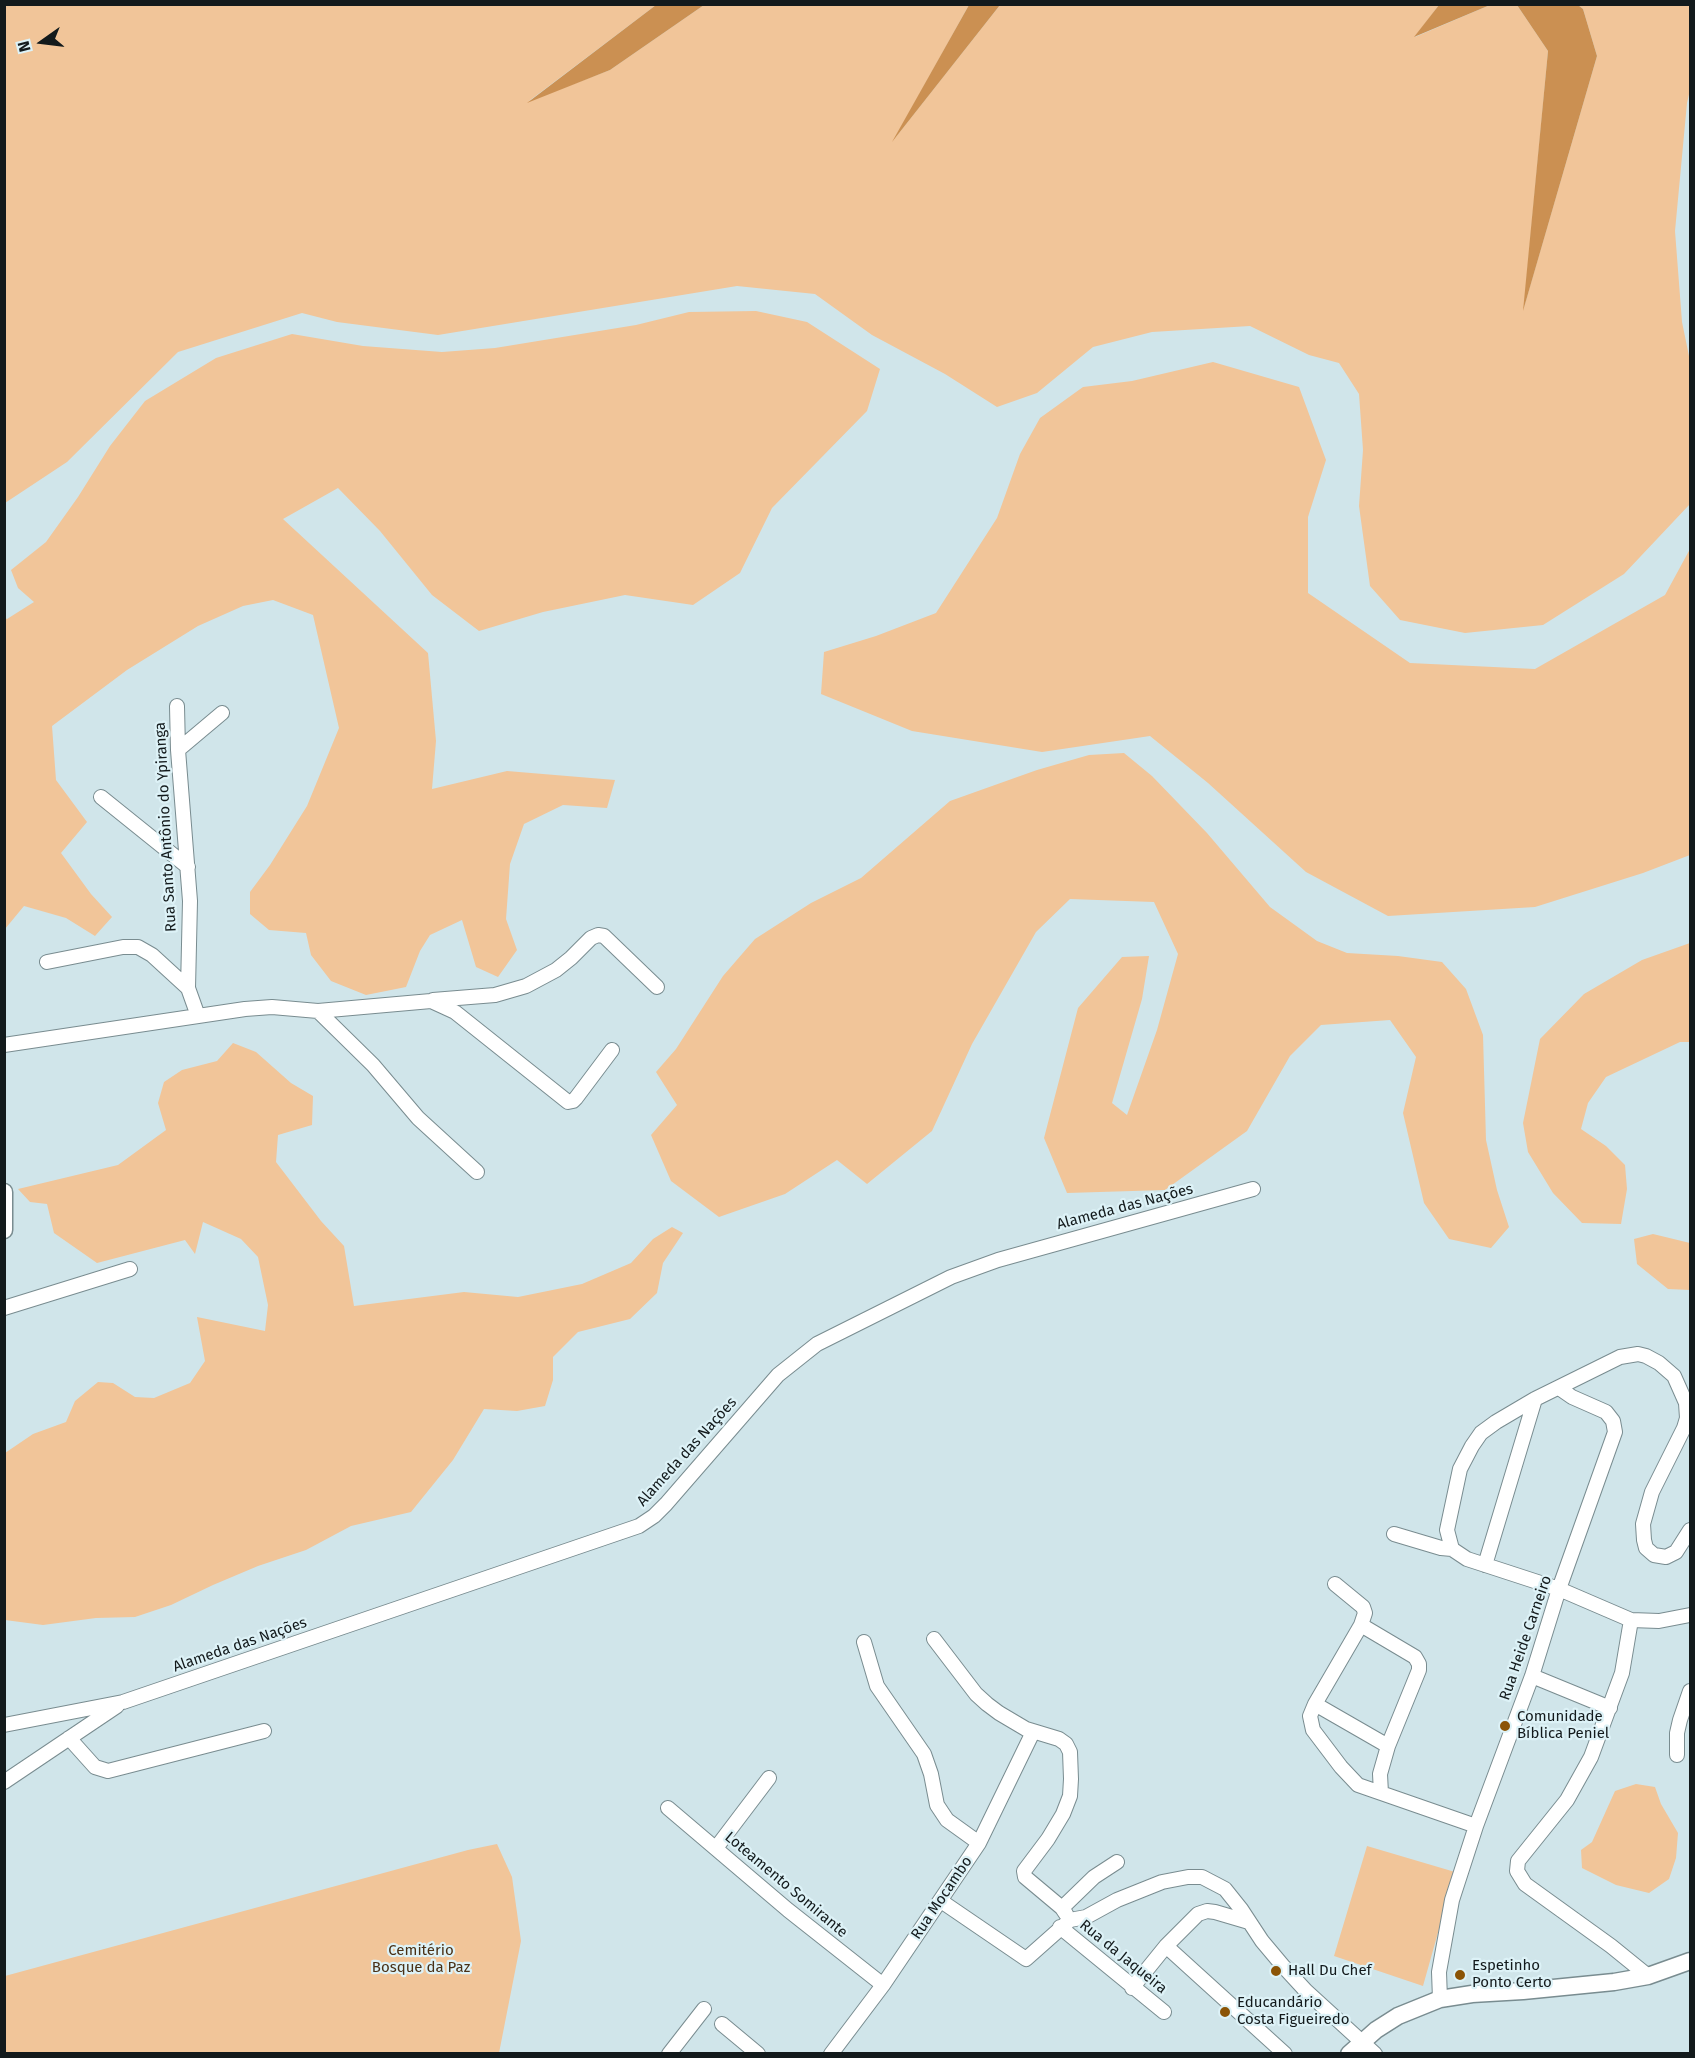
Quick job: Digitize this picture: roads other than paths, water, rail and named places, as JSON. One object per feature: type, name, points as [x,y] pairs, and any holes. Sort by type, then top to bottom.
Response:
[{"type":"main road","points":[[4,1192],[4,1230]]},
{"type":"main road","points":[[1349,2054],[1376,2030],[1398,2016],[1440,1999],[1472,1994],[1571,1987],[1648,1976],[1690,1961]]},
{"type":"street","name":"Rua Santo Antônio do Ypiranga","points":[[177,706],[178,750],[190,901],[188,988],[198,1016]]},
{"type":"street","points":[[178,750],[222,713]]},
{"type":"street","points":[[101,797],[188,867]]},
{"type":"street","points":[[4,1045],[272,1007],[318,1011],[495,995],[526,986],[556,970],[591,938],[598,935],[604,936],[657,987]]},
{"type":"street","points":[[46,962],[123,947],[138,947],[152,955],[188,988]]},
{"type":"street","points":[[431,1001],[455,1012],[568,1102],[576,1098],[612,1050]]},
{"type":"street","points":[[318,1011],[373,1065],[418,1118],[477,1173]]},
{"type":"street","name":"Alameda das Nações","points":[[4,1725],[123,1702],[639,1526],[666,1504],[778,1375],[817,1344],[951,1277],[998,1260],[1253,1189]]},
{"type":"street","points":[[4,1308],[130,1269]]},
{"type":"street","points":[[1452,1550],[1447,1530],[1460,1469],[1481,1434],[1496,1422],[1535,1400],[1627,1355],[1646,1356],[1659,1363],[1674,1376],[1686,1403],[1687,1418],[1681,1435],[1652,1492],[1643,1524],[1646,1548],[1654,1555],[1666,1557],[1676,1552],[1690,1530]]},
{"type":"street","name":"Rua Heide Carneiro","points":[[1440,1999],[1441,1961],[1452,1900],[1476,1826],[1532,1676],[1559,1589],[1615,1432],[1613,1421],[1606,1412],[1572,1397],[1559,1388]]},
{"type":"street","points":[[1485,1565],[1535,1400]]},
{"type":"street","points":[[1394,1534],[1452,1550],[1467,1559],[1559,1589],[1631,1620],[1659,1622],[1690,1615]]},
{"type":"street","points":[[1335,1584],[1363,1607],[1365,1613],[1361,1625],[1315,1704],[1310,1716],[1313,1730],[1358,1785],[1476,1826]]},
{"type":"street","points":[[1631,1620],[1622,1672],[1591,1757],[1567,1800],[1518,1861],[1517,1871],[1525,1884],[1611,1946],[1648,1976]]},
{"type":"street","points":[[1361,1625],[1415,1657],[1419,1664],[1419,1670],[1388,1746],[1380,1774],[1381,1793]]},
{"type":"street","points":[[933,1639],[976,1694],[999,1713],[1033,1732]]},
{"type":"street","points":[[864,1642],[877,1686],[924,1754],[931,1774],[937,1805],[947,1821],[979,1843]]},
{"type":"street","points":[[1532,1676],[1610,1708]]},
{"type":"street","points":[[1677,1755],[1678,1726],[1690,1691]]},
{"type":"street","name":"Alameda das Nações","points":[[4,1782],[123,1702]]},
{"type":"street","points":[[1315,1704],[1388,1746]]},
{"type":"street","points":[[69,1738],[95,1767],[108,1771],[264,1731]]},
{"type":"street","name":"Rua Mocambo","points":[[831,2054],[883,1985],[979,1843],[1033,1732]]},
{"type":"street","name":"Rua da Jaqueira","points":[[1033,1732],[1053,1736],[1066,1744],[1070,1752],[1071,1779],[1070,1796],[1063,1814],[1048,1839],[1025,1867],[1025,1877],[1132,1988],[1164,2012]]},
{"type":"street","points":[[716,1848],[769,1778]]},
{"type":"street","name":"Loteamento Somirante","points":[[668,1808],[788,1910],[883,1985]]},
{"type":"street","points":[[941,1901],[1024,1959],[1048,1938],[1094,1877],[1117,1862]]},
{"type":"street","points":[[1064,1919],[1086,1917],[1117,1900],[1162,1882],[1188,1876],[1202,1877],[1225,1889],[1262,1941],[1306,1991],[1375,2054]]},
{"type":"street","points":[[1132,1988],[1166,1946],[1198,1914],[1207,1911],[1249,1922]]},
{"type":"street","points":[[1166,1946],[1285,2054]]},
{"type":"street","points":[[669,2054],[704,2009]]},
{"type":"street","points":[[722,2024],[758,2054]]},
{"type":"place","name":"Comunidade Bíblica Peniel","points":[[1505,1726]]},
{"type":"place","name":"Hall Du Chef","points":[[1276,1971]]},
{"type":"place","name":"Espetinho Ponto Certo","points":[[1460,1975]]},
{"type":"place","name":"Educandário Costa Figueiredo","points":[[1225,2012]]},
{"type":"park label","name":"Cemitério Bosque da Paz","points":[[421,1960]]}]
